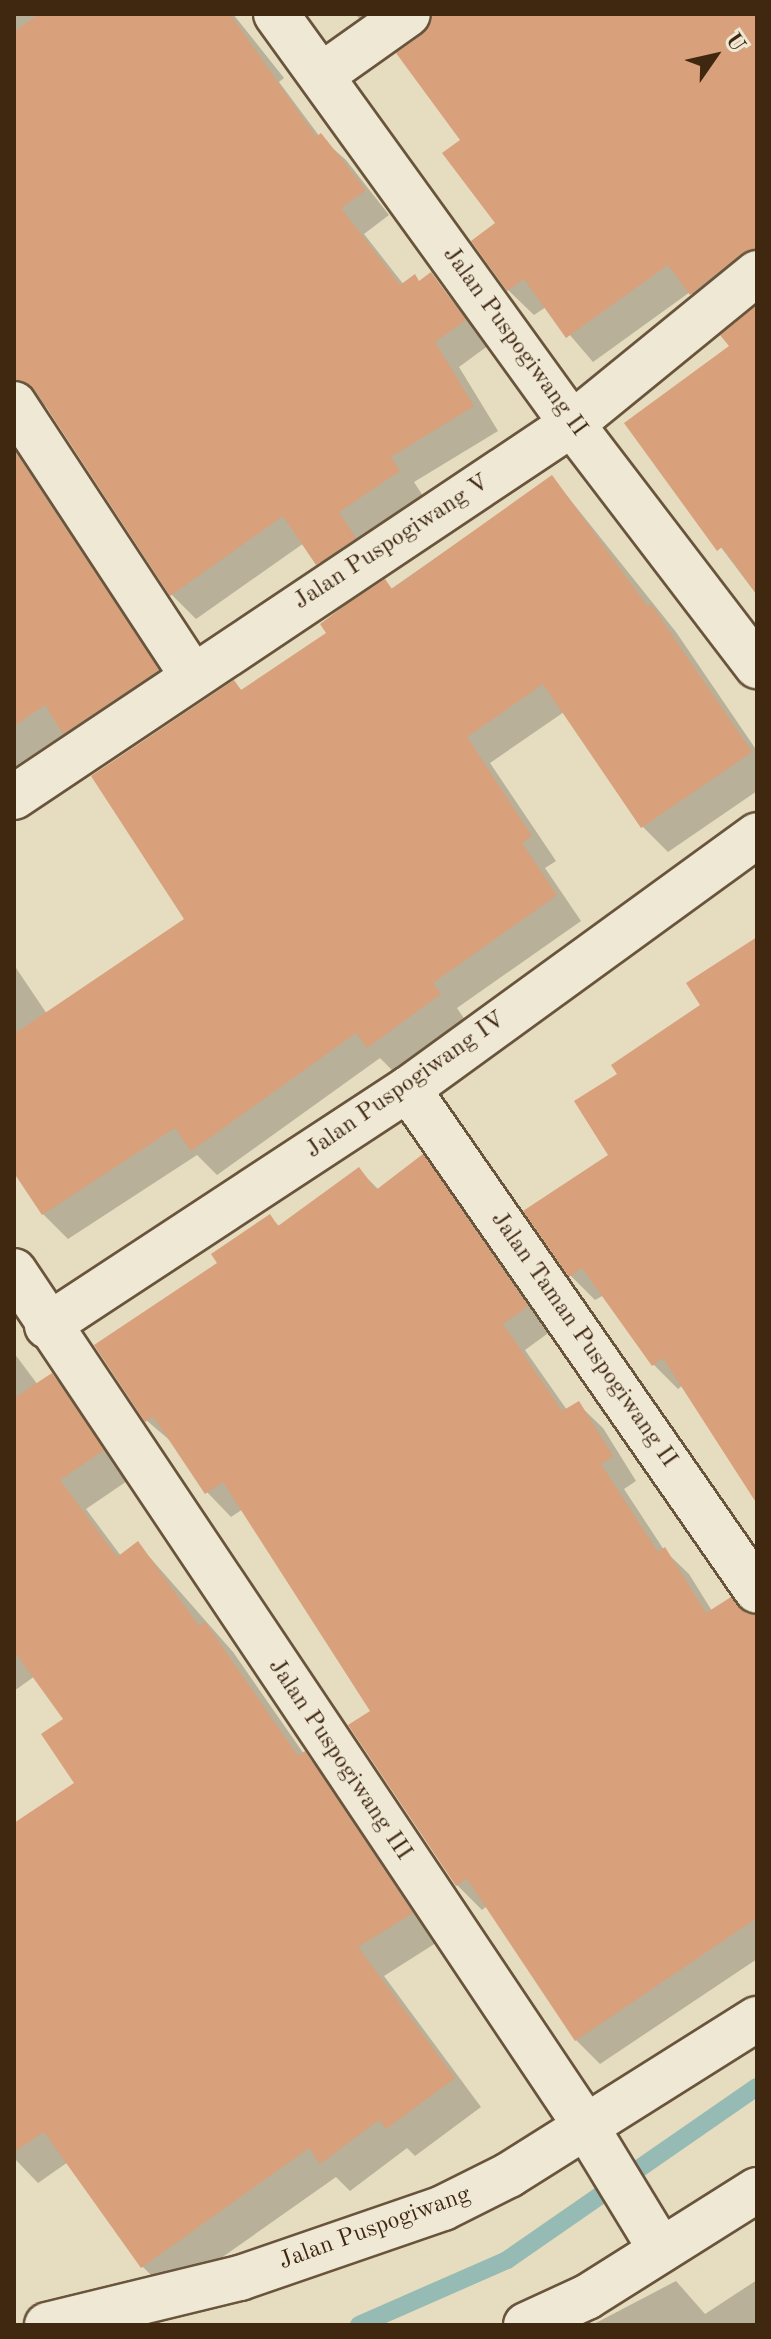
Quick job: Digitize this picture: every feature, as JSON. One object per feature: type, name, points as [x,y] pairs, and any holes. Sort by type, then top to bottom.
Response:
[{"type":"street","name":"Jalan Puspogiwang II","points":[[276,14],[572,424],[757,666]]},
{"type":"street","points":[[322,75],[408,14]]},
{"type":"street","name":"Jalan Puspogiwang V","points":[[14,797],[192,675],[572,424],[757,273]]},
{"type":"street","points":[[14,404],[192,675]]},
{"type":"street","name":"Jalan Puspogiwang IV","points":[[47,1326],[408,1089],[757,835]]},
{"type":"street","name":"Jalan Taman Puspogiwang II","points":[[408,1089],[757,1591]]},
{"type":"street","name":"Jalan Puspogiwang III","points":[[14,1271],[47,1326],[588,2130],[652,2236]]},
{"type":"street","name":"Jalan Puspogiwang","points":[[47,2325],[240,2278],[443,2208],[588,2130],[757,2019]]},
{"type":"street","points":[[526,2325],[587,2297],[652,2236],[757,2190]]},
{"type":"building","points":[[39,14],[230,14],[316,137],[321,133],[366,190],[341,208],[400,285],[415,274],[419,281],[431,272],[466,320],[435,342],[474,406],[391,457],[400,471],[339,512],[356,538],[316,565],[283,516],[170,596],[35,390],[14,379],[14,32]]},
{"type":"building","points":[[433,14],[757,14],[757,249],[741,254],[690,295],[668,265],[566,338],[524,279],[507,291],[471,241],[495,223],[442,153],[460,140],[396,53],[423,34]]},
{"type":"building","points":[[757,305],[757,595],[722,547],[717,551],[624,423],[729,346],[720,335]]},
{"type":"building","points":[[14,450],[159,670],[63,734],[45,705],[14,726]]},
{"type":"building","points":[[552,475],[648,607],[651,604],[752,752],[641,828],[543,684],[467,737],[532,836],[522,843],[557,895],[433,983],[441,994],[367,1048],[356,1033],[191,1151],[175,1128],[42,1215],[14,1173],[14,1034],[184,919],[91,776],[234,680],[241,690],[326,633],[320,624],[344,606],[385,579],[392,589]]},
{"type":"building","points":[[757,937],[757,1504],[663,1358],[652,1366],[582,1268],[569,1277],[523,1211],[608,1155],[574,1101],[617,1074],[611,1065],[700,1005],[686,983]]},
{"type":"building","points":[[423,1154],[528,1306],[503,1324],[562,1411],[579,1401],[613,1456],[601,1464],[658,1552],[665,1547],[706,1613],[731,1597],[746,1613],[757,1616],[757,1918],[575,2041],[467,1879],[456,1886],[348,1725],[370,1711],[223,1482],[205,1494],[153,1416],[145,1422],[94,1345],[217,1263],[211,1254],[270,1214],[278,1226],[359,1167],[376,1190]]},
{"type":"building","points":[[52,1373],[104,1450],[60,1480],[117,1557],[138,1541],[199,1626],[205,1622],[298,1756],[305,1751],[413,1913],[358,1947],[455,2078],[386,2129],[379,2120],[320,2164],[309,2148],[141,2268],[44,2132],[14,2152],[14,1823],[74,1783],[41,1734],[63,1719],[14,1651],[14,1398]]},
{"type":"waterway","points":[[359,2325],[507,2260],[757,2087]]}]
